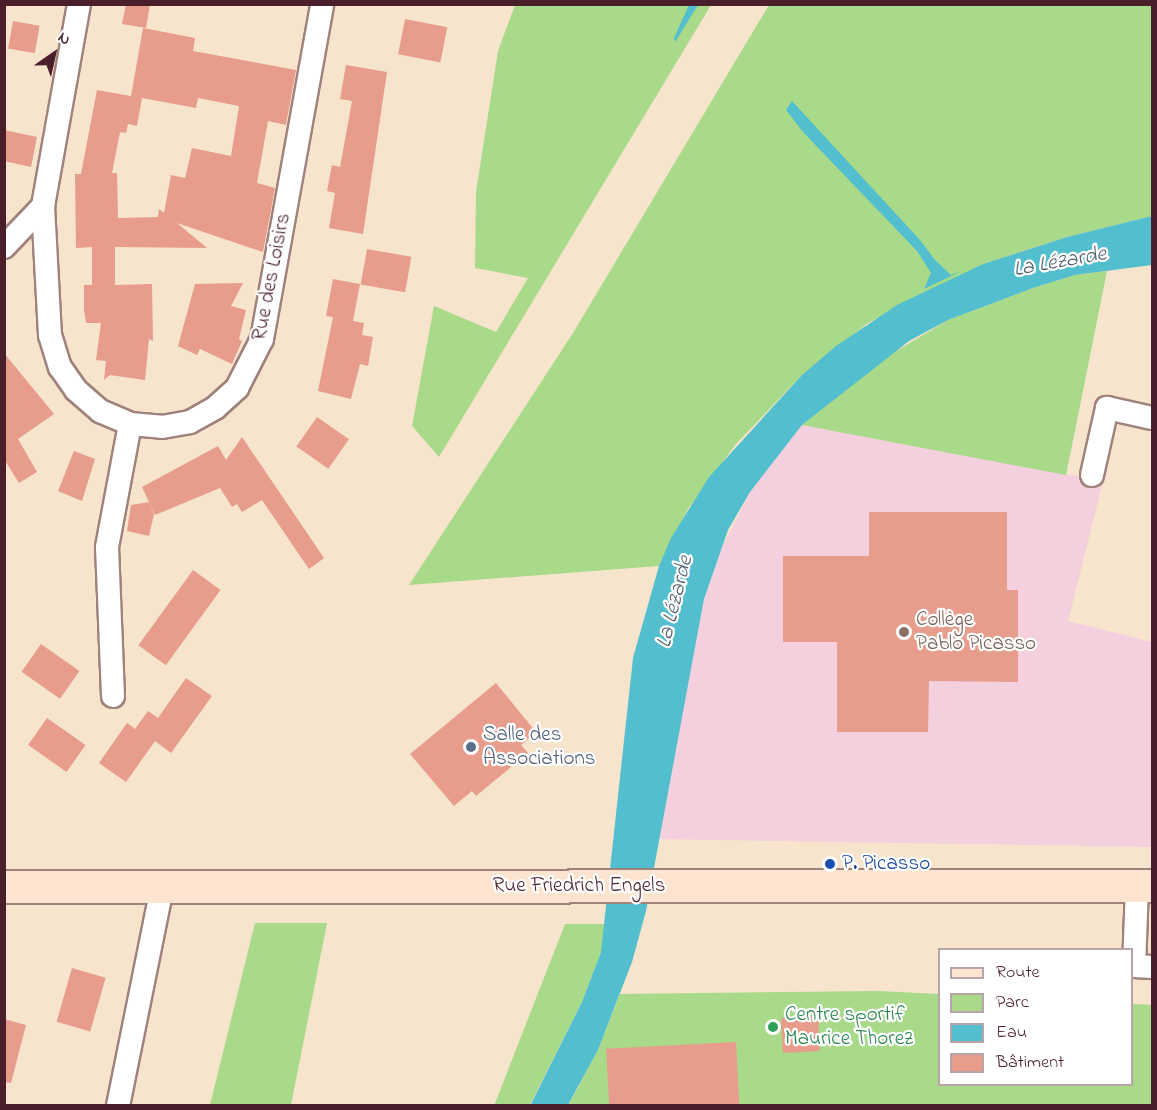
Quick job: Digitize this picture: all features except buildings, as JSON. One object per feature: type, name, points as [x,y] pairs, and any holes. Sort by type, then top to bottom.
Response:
[{"type":"street","name":"Rue des Loisirs","points":[[79,4],[42,206],[50,335],[60,367],[76,390],[100,411],[130,424],[162,427],[190,422],[237,388],[253,362],[262,339],[322,4]]},
{"type":"street","points":[[4,247],[42,206]]},
{"type":"street","points":[[1092,474],[1107,408],[1152,418]]},
{"type":"street","points":[[113,696],[107,547],[130,424]]},
{"type":"street","points":[[1144,886],[1134,966],[1152,967]]},
{"type":"street","name":"Rue Friedrich Engels","points":[[4,887],[1144,886]]},
{"type":"street","points":[[118,1106],[162,887]]},
{"type":"shaded area","name":"Collège Pablo Picasso","points":[[802,425],[1103,481],[1068,621],[1152,642],[1152,847],[658,839],[704,599],[717,558],[750,492]]},
{"type":"green space","points":[[515,5],[711,5],[439,457],[412,426],[434,306],[496,332],[528,278],[475,268],[476,192],[498,51]]},
{"type":"green space","points":[[769,5],[1152,5],[1152,216],[1067,237],[983,264],[868,323],[802,375],[736,444],[688,509],[659,566],[409,585],[573,333]]},
{"type":"green space","points":[[1107,271],[1066,475],[802,425],[888,356],[948,320],[1075,275]]},
{"type":"green space","points":[[255,923],[327,923],[291,1105],[210,1105]]},
{"type":"green space","points":[[565,924],[606,924],[601,952],[582,1002],[530,1105],[494,1106]]},
{"type":"green space","name":"Centre sportif Maurice Thorez","points":[[879,991],[938,994],[938,1086],[1133,1086],[1133,1004],[1152,1005],[1152,1105],[568,1106],[598,1050],[620,994]]},
{"type":"water","points":[[689,5],[698,5],[675,42],[674,38]]},
{"type":"water","points":[[792,101],[920,240],[935,260],[951,275],[960,272],[924,289],[931,273],[917,251],[803,132],[786,110]]},
{"type":"water","name":"La Lézarde","points":[[1152,216],[1152,265],[1075,275],[1033,288],[948,320],[909,341],[802,425],[750,492],[728,530],[704,599],[646,911],[632,962],[598,1050],[568,1105],[530,1106],[582,1002],[601,952],[633,658],[659,566],[671,538],[709,477],[802,375],[836,346],[897,305],[983,264],[1067,237]]},
{"type":"place","name":"Collège Pablo Picasso","points":[[904,632]]},
{"type":"place","name":"Salle des Associations","points":[[471,747]]},
{"type":"place","name":"P. Picasso","points":[[830,864]]},
{"type":"place","name":"Centre sportif Maurice Thorez","points":[[773,1027]]}]
